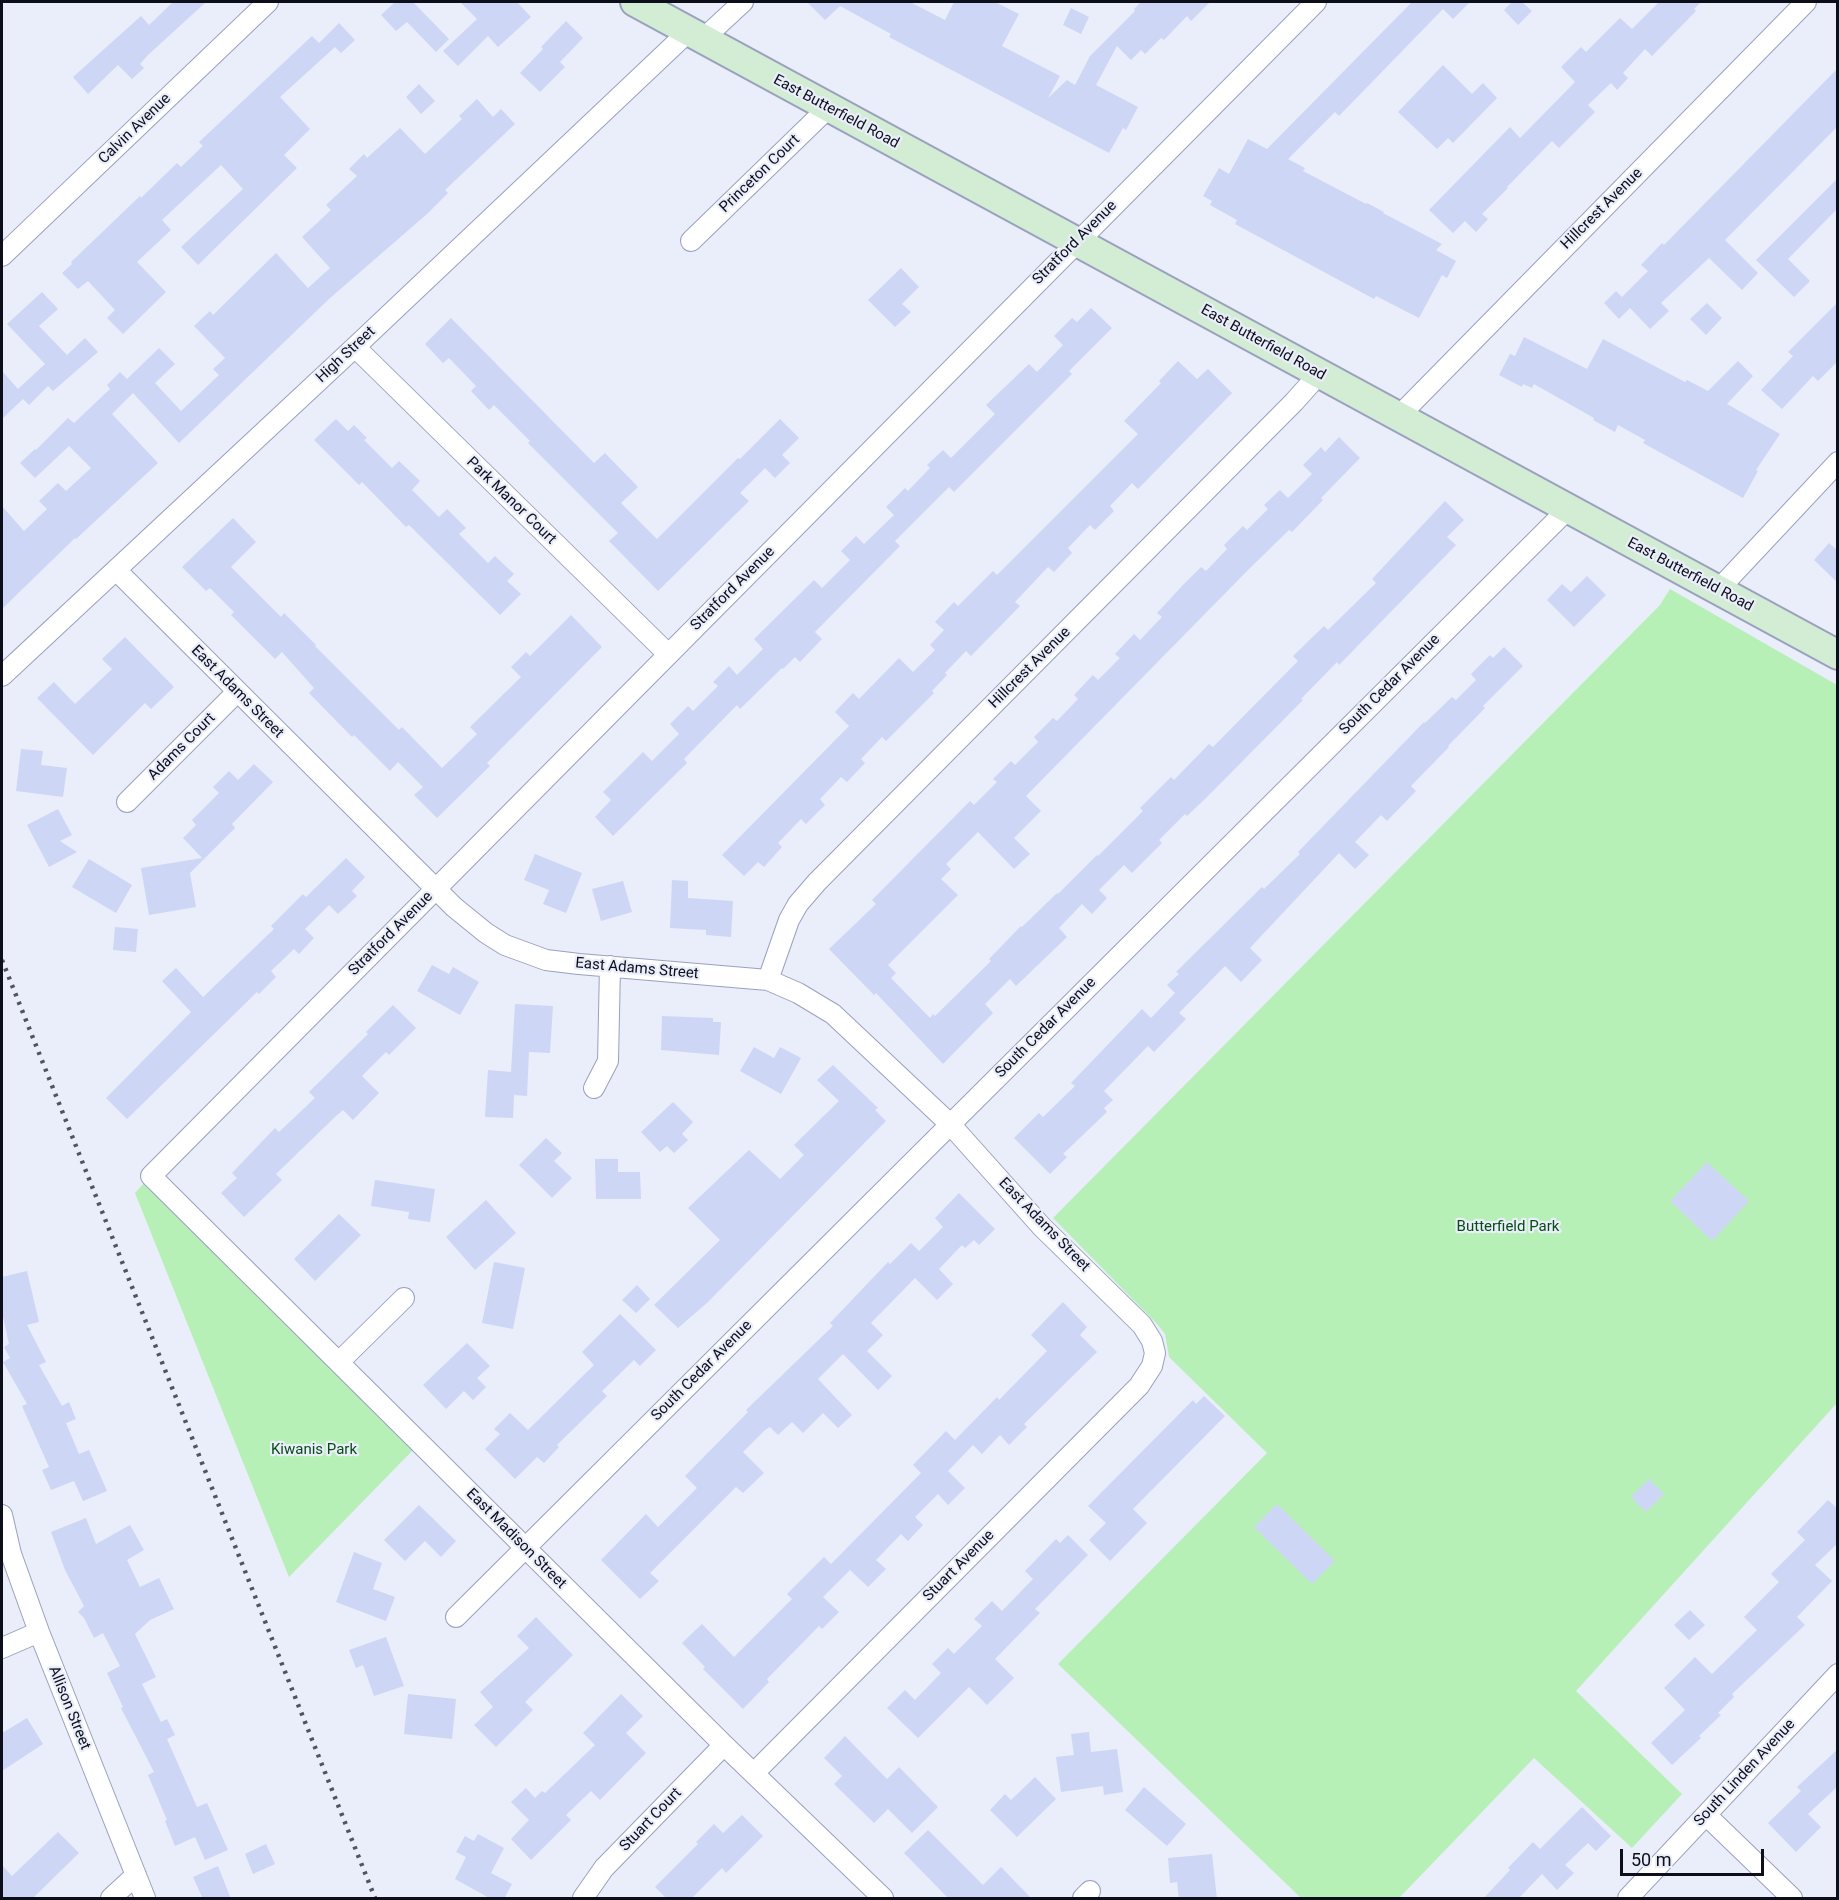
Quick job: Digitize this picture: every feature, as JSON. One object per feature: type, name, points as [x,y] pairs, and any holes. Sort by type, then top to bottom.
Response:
[{"type":"main road","name":"East Butterfield Road","points":[[635,2],[1838,655]]},
{"type":"street","name":"Calvin Avenue","points":[[2,256],[268,2]]},
{"type":"street","name":"High Street","points":[[2,676],[355,347],[695,36],[743,2]]},
{"type":"street","name":"Stratford Avenue","points":[[151,1176],[1316,2]]},
{"type":"street","name":"Hillcrest Avenue","points":[[1398,417],[1806,2]]},
{"type":"street","name":"Princeton Court","points":[[691,241],[828,108]]},
{"type":"street","name":"Park Manor Court","points":[[355,347],[668,654]]},
{"type":"street","name":"Hillcrest Avenue","points":[[768,980],[789,920],[798,904],[817,882],[1286,410],[1319,374]]},
{"type":"street","points":[[1718,590],[1838,462]]},
{"type":"street","name":"South Cedar Avenue","points":[[456,1617],[1568,509]]},
{"type":"street","name":"East Adams Street","points":[[116,570],[454,907],[505,945],[546,960],[768,980],[798,993],[832,1014],[950,1124],[1042,1227],[1142,1325],[1152,1341],[1155,1353]]},
{"type":"street","name":"Adams Court","points":[[127,802],[237,692]]},
{"type":"street","points":[[594,1088],[608,1061],[610,966]]},
{"type":"street","name":"East Madison Street","points":[[151,1176],[524,1548],[883,1899]]},
{"type":"street","points":[[339,1362],[404,1298]]},
{"type":"street","name":"Stuart Avenue","points":[[754,1773],[1138,1386],[1152,1366],[1155,1353]]},
{"type":"street","name":"Allison Street","points":[[2,1515],[11,1554],[39,1632],[146,1899]]},
{"type":"street","points":[[2,1648],[39,1632]]},
{"type":"street","name":"South Linden Avenue","points":[[1628,1899],[1838,1674]]},
{"type":"street","name":"Stuart Court","points":[[583,1899],[604,1868],[724,1745]]},
{"type":"street","points":[[1706,1815],[1792,1899]]},
{"type":"street","points":[[111,1899],[136,1875]]},
{"type":"green space","name":"Butterfield Park","points":[[1670,589],[1837,685],[1837,1403],[1576,1691],[1682,1794],[1632,1848],[1534,1758],[1399,1898],[1301,1898],[1058,1664],[1267,1453],[1169,1357],[1165,1334],[1157,1324],[1053,1218],[1660,605]]},
{"type":"green space","name":"Kiwanis Park","points":[[146,1181],[414,1449],[289,1577],[135,1193]]},
{"type":"building","points":[[170,2],[206,2],[148,55],[140,64],[144,68],[132,79],[118,65],[88,94],[73,77],[141,16],[149,25],[172,3]]},
{"type":"building","points":[[395,2],[413,2],[449,39],[436,52],[407,22],[396,31],[381,15]]},
{"type":"building","points":[[460,2],[517,2],[531,17],[498,47],[488,36],[458,66],[443,51],[477,19]]},
{"type":"building","points":[[807,2],[910,2],[945,20],[954,2],[995,2],[1019,14],[1002,46],[1060,76],[1048,98],[1067,80],[1075,85],[1090,56],[1135,11],[1134,9],[1141,2],[1210,2],[1191,21],[1187,16],[1164,40],[1161,38],[1145,54],[1141,50],[1131,60],[1117,46],[1096,85],[1138,107],[1126,130],[1123,128],[1109,153],[889,37],[891,34],[840,6],[825,20]]},
{"type":"building","points":[[1412,2],[1470,2],[1453,19],[1443,9],[1339,116],[1335,112],[1288,159],[1305,168],[1303,171],[1442,244],[1436,250],[1456,261],[1447,278],[1442,275],[1419,318],[1376,296],[1374,299],[1235,224],[1237,220],[1210,205],[1212,201],[1203,196],[1219,168],[1229,174],[1248,139],[1267,149]]},
{"type":"building","points":[[1512,2],[1522,2],[1532,11],[1518,25],[1504,10]]},
{"type":"building","points":[[1659,2],[1701,2],[1694,9],[1696,11],[1652,56],[1645,49],[1623,73],[1628,78],[1617,90],[1611,83],[1588,105],[1595,112],[1559,148],[1552,141],[1507,187],[1482,214],[1488,219],[1476,232],[1465,221],[1453,233],[1429,210],[1510,127],[1520,138],[1575,82],[1561,67],[1581,47],[1586,52],[1620,18],[1632,29]]},
{"type":"building","points":[[1071,8],[1089,17],[1081,34],[1063,25]]},
{"type":"building","points":[[566,21],[583,38],[560,62],[565,67],[540,92],[520,73]]},
{"type":"building","points":[[339,23],[355,40],[341,53],[335,47],[280,97],[310,129],[284,155],[297,168],[198,265],[181,247],[243,189],[221,165],[162,220],[171,230],[137,262],[166,292],[123,334],[107,318],[115,310],[88,281],[78,289],[62,273],[177,163],[181,167],[203,146],[199,142],[312,36],[319,43]]},
{"type":"building","points":[[1443,65],[1472,94],[1483,83],[1497,98],[1453,143],[1448,138],[1437,149],[1398,112]]},
{"type":"building","points":[[1838,68],[1838,126],[1725,240],[1758,273],[1742,290],[1709,258],[1661,303],[1669,311],[1650,329],[1630,308],[1619,319],[1604,303],[1616,291],[1622,297],[1648,271],[1641,265],[1662,243],[1664,245]]},
{"type":"building","points":[[419,84],[435,101],[421,114],[406,97]]},
{"type":"building","points":[[477,99],[493,117],[501,109],[515,124],[445,190],[448,193],[427,214],[329,299],[179,443],[133,393],[112,414],[158,463],[75,538],[2,609],[2,506],[24,531],[47,509],[39,501],[58,483],[66,491],[91,468],[69,446],[35,478],[20,463],[68,418],[74,423],[110,389],[107,385],[120,372],[127,379],[159,348],[175,364],[155,383],[181,411],[219,375],[213,369],[225,358],[194,326],[210,311],[213,315],[276,253],[308,288],[330,268],[302,237],[331,210],[326,205],[357,176],[349,169],[364,154],[367,158],[400,128],[425,154],[462,119],[459,116]]},
{"type":"building","points":[[1838,178],[1838,208],[1788,259],[1810,281],[1794,297],[1756,260]]},
{"type":"building","points":[[901,268],[919,287],[902,304],[911,312],[895,327],[868,300]]},
{"type":"building","points":[[42,292],[58,309],[39,326],[67,355],[85,338],[98,352],[53,391],[48,386],[29,405],[23,399],[2,419],[2,371],[18,389],[45,364],[7,324]]},
{"type":"building","points":[[1838,302],[1838,361],[1818,381],[1813,376],[1782,409],[1761,390],[1793,356],[1788,352]]},
{"type":"building","points":[[1707,303],[1722,318],[1706,335],[1690,319]]},
{"type":"building","points":[[1091,308],[1112,328],[1069,371],[1072,374],[954,492],[949,487],[895,541],[900,546],[815,632],[822,639],[800,662],[795,657],[740,709],[737,705],[684,759],[687,763],[613,836],[595,817],[611,800],[603,792],[643,752],[652,761],[679,734],[670,724],[688,706],[693,711],[718,686],[713,682],[729,666],[737,675],[763,649],[754,639],[814,580],[822,588],[850,560],[841,551],[856,536],[864,544],[894,515],[886,507],[905,488],[908,491],[930,468],[927,465],[943,450],[951,458],[995,414],[986,405],[1029,364],[1037,372],[1063,345],[1054,336],[1072,318],[1077,322]]},
{"type":"building","points":[[451,318],[594,463],[605,453],[638,487],[621,503],[657,539],[780,419],[799,438],[782,455],[790,463],[775,478],[765,468],[740,493],[749,501],[658,591],[609,541],[618,533],[528,443],[530,441],[494,405],[489,410],[471,391],[476,386],[449,358],[443,363],[425,344]]},
{"type":"building","points":[[1524,337],[1587,369],[1603,339],[1685,382],[1687,380],[1708,391],[1738,361],[1753,376],[1727,404],[1780,434],[1756,470],[1758,471],[1743,498],[1643,443],[1645,440],[1618,425],[1615,432],[1534,384],[1532,388],[1523,384],[1522,387],[1499,375],[1510,354],[1515,356]]},
{"type":"building","points":[[1178,361],[1197,379],[1208,369],[1232,393],[1138,489],[1132,483],[1110,506],[1114,511],[1095,530],[1090,525],[1068,548],[1072,553],[1054,572],[1048,567],[1015,602],[1020,606],[971,656],[966,651],[945,673],[947,675],[932,691],[934,693],[886,741],[882,737],[861,759],[865,763],[847,782],[841,777],[820,799],[825,805],[806,824],[801,819],[778,843],[782,847],[764,867],[758,862],[744,876],[722,855],[849,726],[835,712],[853,693],[859,699],[899,658],[913,672],[935,650],[930,645],[944,630],[935,622],[954,602],[958,606],[993,571],[997,575],[1138,434],[1124,421],[1161,383],[1159,381]]},
{"type":"building","points":[[336,419],[348,431],[354,425],[367,438],[364,440],[392,468],[399,461],[420,481],[412,490],[439,517],[447,509],[466,528],[459,534],[488,563],[495,556],[514,574],[507,581],[521,594],[500,615],[409,525],[406,527],[362,482],[359,485],[314,440]]},
{"type":"building","points":[[1339,437],[1360,458],[1292,532],[1289,530],[1248,570],[1026,796],[1041,811],[1014,838],[1030,854],[1014,869],[978,832],[946,864],[951,869],[941,879],[958,895],[888,965],[896,973],[891,978],[930,1018],[933,1014],[935,1016],[991,961],[989,959],[1021,926],[1058,894],[1143,811],[1140,808],[1171,777],[1174,780],[1209,744],[1213,747],[1298,661],[1293,656],[1324,626],[1328,630],[1376,583],[1372,579],[1445,501],[1464,520],[1447,537],[1456,545],[1339,665],[1337,662],[1301,699],[1303,700],[1205,799],[1187,816],[1185,814],[1159,840],[1162,843],[1132,873],[1124,865],[1099,890],[1107,898],[1092,914],[1082,904],[1059,928],[1067,937],[1016,986],[1010,979],[985,1004],[993,1013],[943,1064],[876,993],[874,995],[829,949],[876,904],[872,900],[970,801],[974,805],[997,782],[993,779],[1011,761],[1015,765],[1038,742],[1034,737],[1053,718],[1057,721],[1078,699],[1074,695],[1093,675],[1098,680],[1120,658],[1115,654],[1134,634],[1140,640],[1162,617],[1157,613],[1201,567],[1206,571],[1227,549],[1224,545],[1243,526],[1247,530],[1268,509],[1264,505],[1280,490],[1288,498],[1312,474],[1303,465],[1321,447],[1325,452]]},
{"type":"building","points":[[233,518],[256,542],[231,567],[281,617],[284,613],[399,730],[402,727],[442,768],[477,734],[470,727],[521,677],[511,667],[526,652],[530,656],[571,615],[602,647],[487,763],[490,766],[437,818],[414,795],[423,787],[398,762],[390,771],[354,735],[352,737],[309,693],[314,688],[282,652],[275,659],[231,615],[234,612],[210,588],[206,591],[182,567]]},
{"type":"building","points":[[1829,543],[1838,551],[1838,583],[1814,560]]},
{"type":"building","points":[[1587,576],[1606,595],[1574,627],[1547,600],[1562,584],[1571,592]]},
{"type":"building","points":[[125,637],[174,687],[151,709],[145,703],[93,755],[37,698],[54,682],[75,704],[112,669],[102,659]]},
{"type":"building","points":[[1504,647],[1523,666],[1483,706],[1485,708],[1411,786],[1416,791],[1387,821],[1381,815],[1355,842],[1369,855],[1355,869],[1339,853],[1250,948],[1262,960],[1241,982],[1225,966],[1179,1013],[1186,1019],[1154,1052],[1148,1046],[1104,1091],[1113,1100],[1104,1108],[1107,1112],[1063,1154],[1067,1157],[1050,1174],[1014,1138],[1039,1113],[1043,1117],[1075,1086],[1071,1083],[1142,1009],[1151,1018],[1175,993],[1167,985],[1179,974],[1176,972],[1262,887],[1264,889],[1300,854],[1298,852],[1424,722],[1452,697],[1456,700],[1476,680],[1471,674],[1490,655],[1493,658]]},
{"type":"building","points":[[21,749],[43,751],[41,765],[67,768],[63,797],[16,791]]},
{"type":"building","points":[[254,764],[273,782],[232,824],[235,828],[190,873],[196,907],[149,915],[141,868],[202,858],[183,838],[196,825],[192,820],[219,793],[213,787],[229,771],[238,780]]},
{"type":"building","points":[[58,809],[72,835],[60,841],[77,852],[49,867],[27,825]]},
{"type":"building","points":[[535,854],[582,873],[566,913],[543,904],[549,890],[524,880]]},
{"type":"building","points":[[346,858],[365,877],[352,891],[357,896],[338,914],[329,905],[305,929],[314,938],[299,954],[294,949],[271,971],[276,977],[259,994],[257,992],[127,1119],[106,1098],[191,1012],[162,981],[176,968],[203,997],[274,929],[271,926],[303,894],[306,897]]},
{"type":"building","points":[[89,859],[132,885],[116,913],[72,887]]},
{"type":"building","points":[[672,880],[688,881],[688,898],[733,901],[731,937],[706,935],[706,930],[670,928]]},
{"type":"building","points":[[623,881],[632,912],[601,921],[592,889]]},
{"type":"building","points":[[115,927],[138,929],[136,952],[113,950]]},
{"type":"building","points":[[432,965],[449,974],[453,967],[479,982],[460,1015],[417,991]]},
{"type":"building","points":[[515,1004],[553,1006],[550,1053],[529,1052],[527,1096],[514,1095],[513,1118],[485,1117],[488,1070],[511,1072]]},
{"type":"building","points":[[393,1005],[416,1028],[389,1055],[386,1052],[362,1076],[379,1093],[353,1120],[343,1110],[335,1117],[276,1174],[282,1180],[244,1217],[221,1193],[237,1178],[232,1173],[275,1128],[279,1132],[315,1098],[309,1092],[368,1034],[366,1032]]},
{"type":"building","points":[[662,1016],[713,1018],[713,1022],[721,1022],[719,1055],[661,1050]]},
{"type":"building","points":[[754,1047],[774,1058],[780,1047],[801,1058],[781,1094],[740,1071]]},
{"type":"building","points":[[833,1065],[878,1108],[875,1110],[886,1121],[708,1302],[678,1328],[654,1305],[720,1240],[688,1208],[749,1150],[780,1179],[804,1155],[794,1145],[839,1101],[817,1080]]},
{"type":"building","points":[[673,1102],[693,1122],[682,1134],[688,1140],[674,1153],[667,1146],[660,1152],[641,1132]]},
{"type":"building","points":[[546,1138],[562,1153],[554,1161],[572,1178],[552,1198],[519,1165]]},
{"type":"building","points":[[595,1159],[618,1159],[618,1172],[640,1172],[641,1199],[596,1199]]},
{"type":"building","points":[[1707,1162],[1749,1201],[1712,1241],[1670,1201]]},
{"type":"building","points":[[375,1180],[435,1189],[430,1222],[408,1219],[409,1212],[371,1206]]},
{"type":"building","points":[[959,1193],[995,1229],[979,1245],[974,1240],[965,1248],[962,1245],[939,1269],[953,1284],[937,1300],[915,1278],[871,1323],[883,1335],[867,1351],[892,1376],[878,1390],[843,1354],[818,1379],[852,1415],[838,1428],[823,1413],[803,1433],[792,1422],[778,1435],[770,1427],[765,1430],[743,1452],[764,1473],[743,1493],[736,1487],[650,1573],[659,1581],[640,1599],[601,1560],[646,1514],[658,1527],[697,1488],[685,1476],[748,1412],[746,1410],[833,1326],[830,1323],[888,1262],[890,1264],[911,1243],[919,1251],[943,1227],[935,1218]]},
{"type":"building","points":[[486,1200],[516,1233],[475,1270],[446,1237]]},
{"type":"building","points":[[339,1214],[361,1235],[315,1281],[294,1259]]},
{"type":"building","points":[[494,1262],[525,1268],[513,1329],[482,1323]]},
{"type":"building","points":[[27,1271],[39,1322],[27,1325],[46,1362],[39,1365],[62,1406],[69,1402],[76,1419],[66,1423],[79,1454],[89,1450],[107,1491],[83,1501],[74,1481],[51,1490],[42,1470],[49,1467],[22,1406],[27,1404],[3,1362],[10,1358],[4,1347],[9,1344],[2,1312],[2,1277]]},
{"type":"building","points":[[637,1285],[650,1299],[636,1313],[622,1300]]},
{"type":"building","points":[[1063,1302],[1087,1327],[1080,1335],[1097,1352],[1024,1424],[1027,1427],[1009,1445],[1000,1435],[982,1454],[973,1445],[948,1471],[965,1488],[948,1505],[938,1494],[915,1517],[923,1525],[908,1541],[901,1534],[876,1560],[886,1569],[868,1587],[850,1570],[823,1597],[839,1612],[822,1629],[819,1626],[767,1679],[769,1682],[743,1709],[703,1669],[705,1667],[682,1643],[702,1624],[734,1657],[792,1599],[787,1594],[824,1557],[831,1564],[921,1473],[913,1465],[946,1431],[955,1440],[997,1397],[999,1400],[1047,1351],[1031,1335]]},
{"type":"building","points":[[620,1314],[656,1350],[640,1366],[634,1360],[602,1391],[607,1396],[557,1445],[559,1447],[544,1463],[537,1457],[515,1479],[485,1449],[500,1434],[494,1429],[510,1413],[528,1430],[594,1365],[582,1352]]},
{"type":"building","points":[[467,1343],[490,1366],[477,1378],[486,1387],[473,1400],[464,1391],[446,1409],[423,1385]]},
{"type":"building","points":[[1204,1396],[1225,1416],[1133,1509],[1147,1523],[1110,1561],[1089,1540],[1106,1523],[1088,1506],[1193,1400],[1196,1404]]},
{"type":"building","points":[[1649,1479],[1664,1494],[1646,1512],[1631,1497]]},
{"type":"building","points":[[1828,1500],[1838,1509],[1838,1543],[1815,1565],[1832,1581],[1797,1617],[1805,1625],[1732,1694],[1734,1697],[1718,1713],[1721,1715],[1699,1736],[1701,1738],[1672,1765],[1651,1743],[1685,1710],[1664,1688],[1695,1657],[1712,1674],[1757,1630],[1744,1617],[1779,1582],[1771,1574],[1805,1540],[1797,1532]]},
{"type":"building","points":[[1277,1504],[1335,1561],[1312,1584],[1254,1527]]},
{"type":"building","points":[[419,1505],[456,1541],[441,1557],[425,1541],[405,1561],[384,1540]]},
{"type":"building","points":[[86,1518],[96,1544],[130,1525],[144,1550],[127,1560],[140,1587],[159,1578],[174,1609],[150,1620],[135,1634],[156,1677],[142,1684],[161,1722],[167,1719],[175,1735],[167,1739],[197,1807],[207,1803],[228,1850],[205,1860],[195,1837],[175,1846],[148,1775],[154,1772],[121,1708],[123,1707],[107,1673],[120,1666],[103,1633],[94,1638],[84,1618],[78,1612],[84,1606],[65,1570],[51,1532]]},
{"type":"building","points":[[1068,1535],[1088,1555],[1035,1609],[1040,1613],[995,1659],[1014,1678],[987,1705],[969,1687],[918,1738],[887,1708],[905,1690],[915,1700],[941,1673],[932,1664],[948,1648],[954,1654],[982,1626],[974,1619],[992,1601],[1002,1611],[1033,1579],[1025,1571],[1056,1539],[1060,1543]]},
{"type":"building","points":[[354,1552],[382,1563],[373,1589],[395,1597],[386,1621],[336,1602]]},
{"type":"building","points":[[1690,1610],[1705,1625],[1689,1640],[1674,1625]]},
{"type":"building","points":[[536,1617],[573,1655],[525,1702],[533,1710],[496,1747],[474,1725],[493,1707],[480,1692],[529,1648],[517,1636]]},
{"type":"building","points":[[386,1637],[404,1686],[374,1696],[363,1665],[356,1668],[349,1650]]},
{"type":"building","points":[[408,1694],[456,1699],[452,1739],[404,1734]]},
{"type":"building","points":[[621,1694],[643,1716],[626,1733],[646,1753],[600,1800],[591,1791],[566,1815],[571,1820],[531,1860],[511,1839],[529,1820],[511,1802],[526,1788],[535,1798],[542,1791],[545,1793],[595,1745],[583,1733]]},
{"type":"building","points":[[27,1718],[43,1744],[2,1771],[2,1733]]},
{"type":"building","points":[[1089,1732],[1091,1752],[1117,1749],[1123,1792],[1104,1795],[1103,1786],[1061,1792],[1056,1757],[1074,1755],[1071,1734]]},
{"type":"building","points":[[845,1736],[887,1779],[899,1767],[938,1807],[912,1833],[888,1809],[874,1823],[834,1784],[842,1776],[824,1758]]},
{"type":"building","points":[[1838,1749],[1838,1786],[1808,1814],[1821,1827],[1796,1852],[1768,1823],[1801,1791],[1797,1787]]},
{"type":"building","points":[[1035,1777],[1056,1799],[1017,1837],[990,1810],[1005,1794],[1011,1800]]},
{"type":"building","points":[[1144,1787],[1186,1824],[1167,1846],[1125,1810]]},
{"type":"building","points":[[1582,1807],[1611,1836],[1596,1851],[1588,1843],[1565,1865],[1574,1873],[1557,1890],[1542,1874],[1518,1899],[1483,1899],[1533,1842],[1540,1849]]},
{"type":"building","points":[[742,1815],[763,1836],[726,1873],[722,1868],[691,1899],[667,1899],[655,1887],[698,1844],[696,1842],[714,1824],[723,1833]]},
{"type":"building","points":[[928,1830],[983,1885],[1001,1867],[1032,1899],[949,1899],[904,1853]]},
{"type":"building","points":[[58,1832],[79,1853],[32,1899],[2,1899],[2,1865],[12,1876]]},
{"type":"building","points":[[478,1834],[504,1848],[491,1873],[512,1884],[504,1899],[491,1899],[455,1879],[466,1857],[456,1852],[465,1836],[474,1841]]},
{"type":"building","points":[[266,1844],[275,1864],[253,1874],[245,1854]]},
{"type":"building","points":[[1212,1854],[1217,1899],[1179,1899],[1177,1882],[1170,1883],[1168,1858]]},
{"type":"building","points":[[218,1866],[231,1899],[203,1899],[193,1877]]},
{"type":"railway","points":[[2,960],[375,1898]]}]
